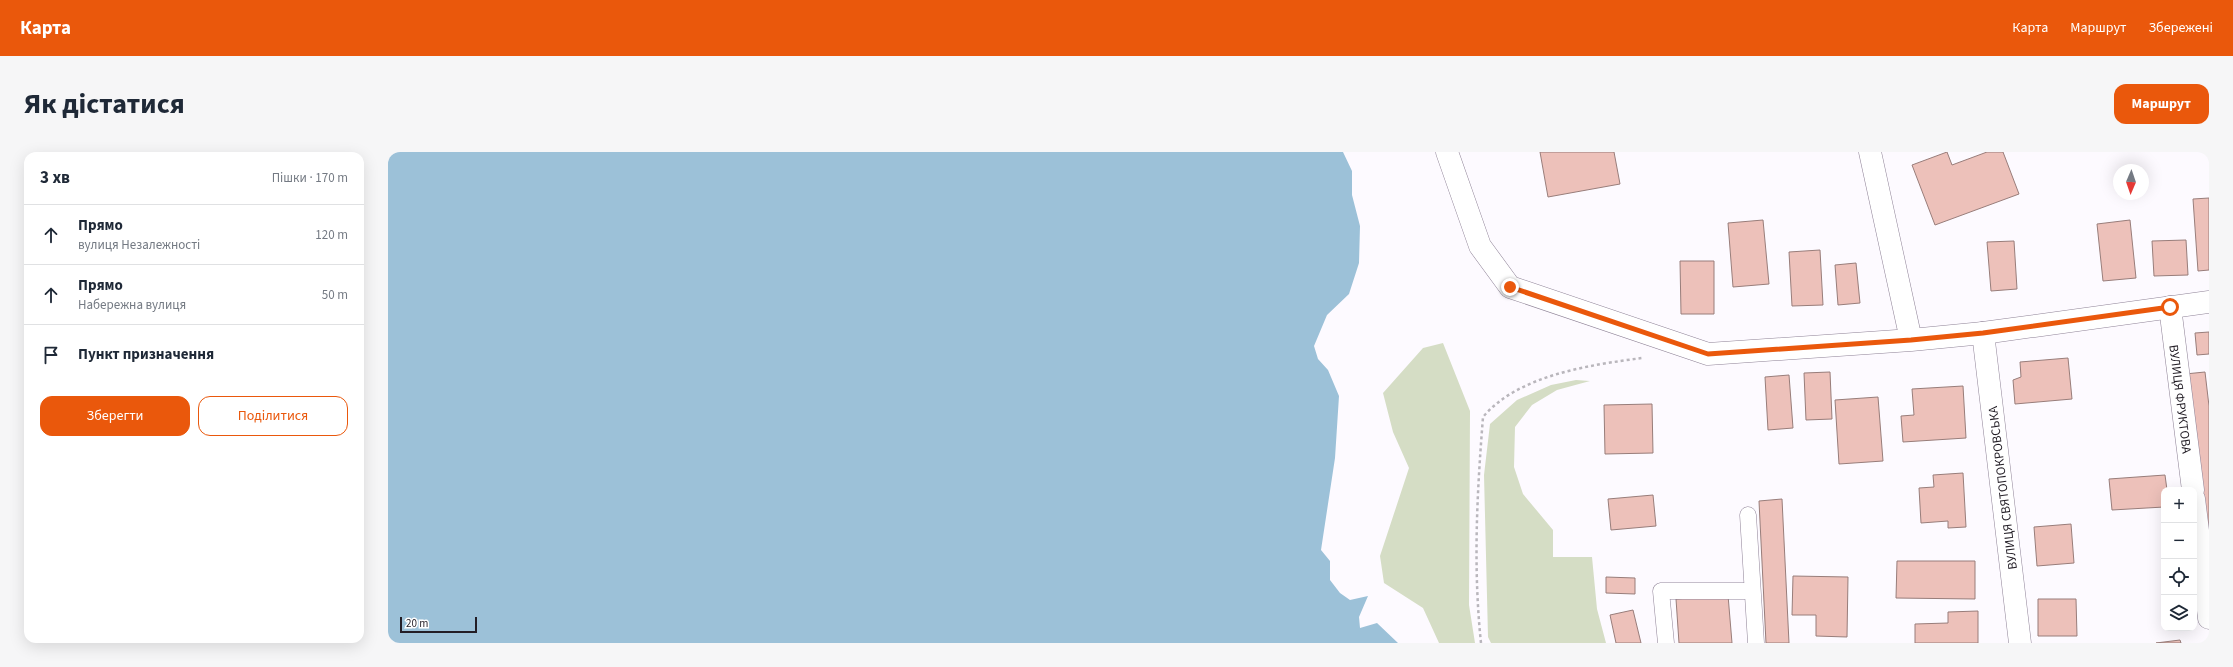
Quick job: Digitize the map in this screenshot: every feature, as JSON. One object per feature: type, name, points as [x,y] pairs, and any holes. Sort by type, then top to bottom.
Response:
[{"type":"street","points":[[1447,152],[1480,246],[1510,287],[1708,354],[1911,340],[1983,333],[2209,302]]},
{"type":"street","points":[[1870,152],[1911,340]]},
{"type":"street","name":"ВУЛИЦЯ ФРУКТОВА","points":[[2170,307],[2193,487]]},
{"type":"street","name":"ВУЛИЦЯ СВЯТОПОКРОВСЬКА","points":[[1983,333],[2020,643]]},
{"type":"street","points":[[2197,523],[2209,618]]},
{"type":"lane","points":[[1748,515],[1756,643]]},
{"type":"lane","points":[[1666,643],[1661,591],[1752,591]]},
{"type":"path","points":[[1481,643],[1478,612],[1476,516],[1483,417],[1493,405],[1542,378],[1597,364],[1644,358]]},
{"type":"green space","points":[[1443,343],[1470,411],[1469,605],[1475,643],[1439,643],[1423,608],[1384,583],[1380,556],[1409,468],[1393,432],[1383,393],[1423,348]]},
{"type":"green space","points":[[1576,380],[1590,381],[1557,390],[1532,405],[1515,427],[1514,467],[1523,494],[1553,530],[1553,557],[1592,557],[1597,609],[1606,643],[1491,643],[1488,637],[1484,475],[1490,424],[1517,400],[1551,385]]},
{"type":"water","points":[[388,152],[1343,152],[1352,171],[1352,195],[1360,226],[1359,263],[1349,294],[1327,315],[1314,346],[1318,359],[1328,370],[1339,396],[1335,458],[1321,550],[1330,561],[1330,580],[1340,593],[1350,600],[1368,596],[1359,617],[1360,628],[1377,623],[1398,643],[388,643]]},
{"type":"building","points":[[1540,152],[1614,152],[1620,184],[1548,197]]},
{"type":"building","points":[[1947,152],[1952,165],[1987,152],[2003,152],[2019,194],[1935,225],[1912,165]]},
{"type":"building","points":[[2209,198],[2209,270],[2198,271],[2193,199]]},
{"type":"building","points":[[1763,220],[1769,284],[1733,287],[1728,223]]},
{"type":"building","points":[[2130,220],[2136,278],[2103,281],[2097,224]]},
{"type":"building","points":[[2186,240],[2188,275],[2154,276],[2152,241]]},
{"type":"building","points":[[2014,241],[2017,289],[1991,291],[1987,242]]},
{"type":"building","points":[[1820,250],[1823,305],[1792,306],[1789,252]]},
{"type":"building","points":[[1680,261],[1714,261],[1714,314],[1681,314]]},
{"type":"building","points":[[1856,263],[1860,303],[1838,305],[1835,265]]},
{"type":"building","points":[[2209,332],[2209,354],[2197,355],[2195,333]]},
{"type":"building","points":[[2068,358],[2072,399],[2015,404],[2013,380],[2021,377],[2020,362]]},
{"type":"building","points":[[1830,372],[1832,419],[1806,420],[1804,373]]},
{"type":"building","points":[[2205,372],[2209,406],[2209,546],[2185,374]]},
{"type":"building","points":[[1789,375],[1793,428],[1768,430],[1765,377]]},
{"type":"building","points":[[1963,386],[1966,438],[1903,442],[1901,416],[1914,415],[1912,389]]},
{"type":"building","points":[[1878,397],[1883,461],[1839,464],[1835,400]]},
{"type":"building","points":[[1652,404],[1653,453],[1605,454],[1604,405]]},
{"type":"building","points":[[1963,473],[1966,527],[1948,528],[1948,521],[1921,523],[1919,488],[1934,487],[1933,475]]},
{"type":"building","points":[[2165,475],[2167,487],[2161,487],[2161,507],[2112,510],[2109,479]]},
{"type":"building","points":[[1653,495],[1656,526],[1611,530],[1608,499]]},
{"type":"building","points":[[1782,499],[1789,643],[1766,643],[1759,501]]},
{"type":"building","points":[[2071,524],[2074,563],[2037,566],[2034,527]]},
{"type":"building","points":[[1897,561],[1975,561],[1975,599],[1896,598]]},
{"type":"building","points":[[1793,576],[1848,577],[1847,637],[1816,636],[1816,615],[1792,615]]},
{"type":"building","points":[[1606,577],[1635,578],[1635,594],[1606,593]]},
{"type":"building","points":[[1728,595],[1732,643],[1679,643],[1676,599]]},
{"type":"building","points":[[2038,599],[2076,599],[2077,636],[2038,636]]},
{"type":"building","points":[[1633,610],[1641,643],[1616,643],[1610,615]]},
{"type":"building","points":[[1978,611],[1978,643],[1915,643],[1915,624],[1948,623],[1948,612]]},
{"type":"building","points":[[2180,640],[2181,643],[2156,643]]},
{"type":"route","points":[[1510,287],[1708,354],[1911,340],[1983,333],[2170,307]]}]
